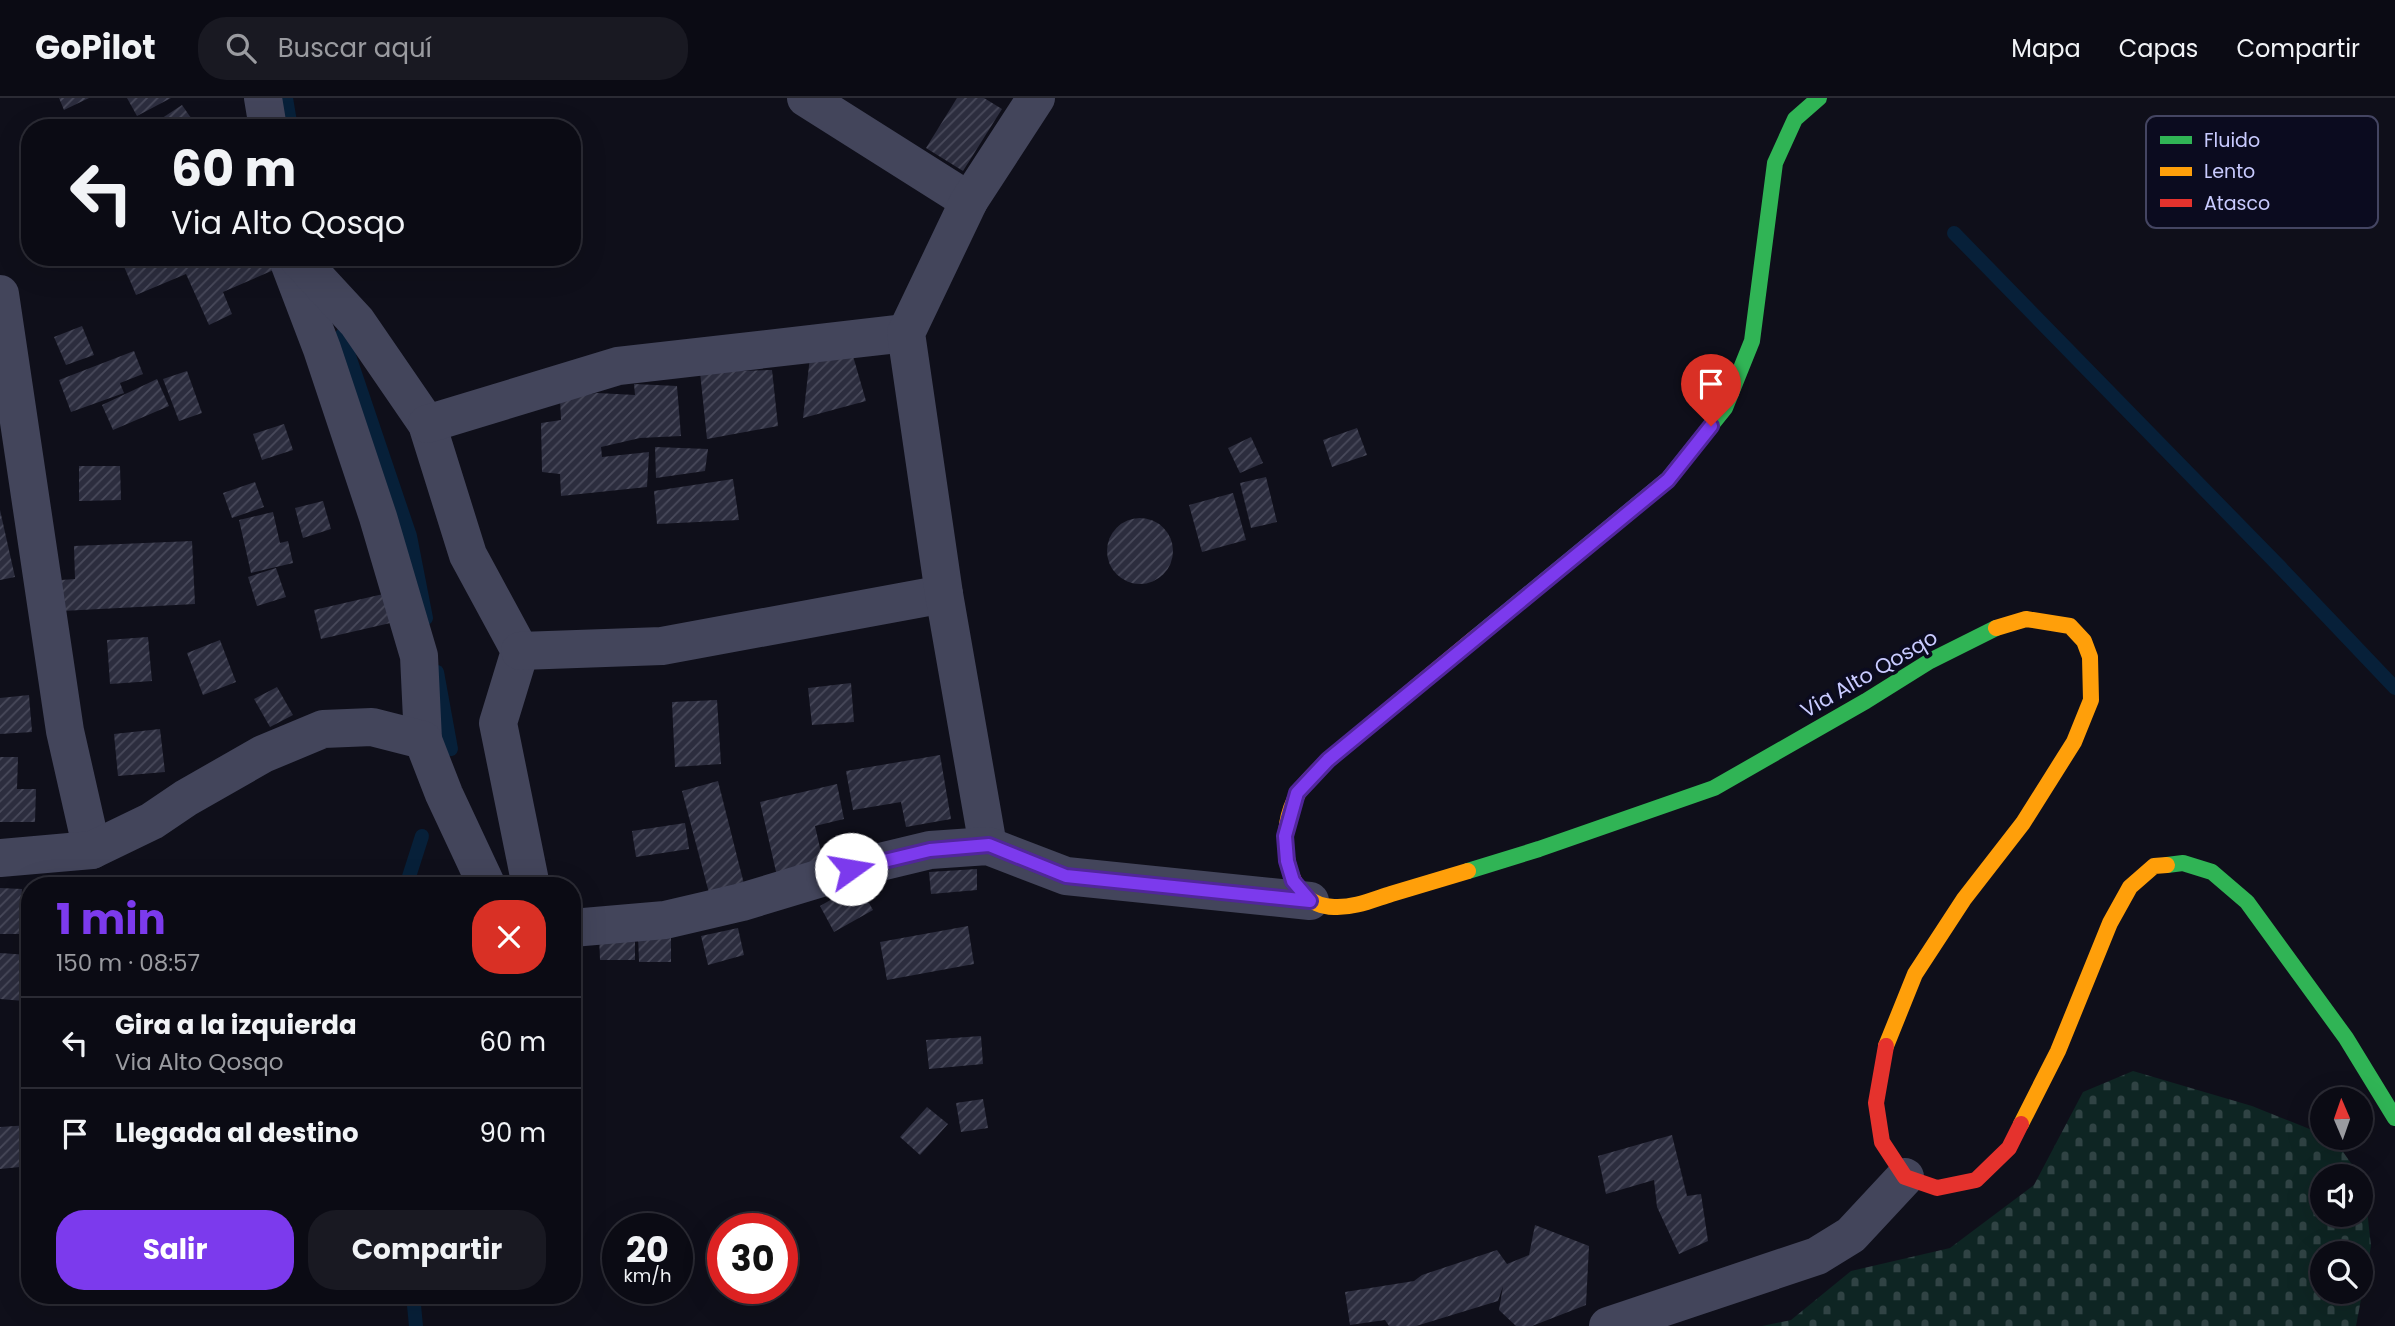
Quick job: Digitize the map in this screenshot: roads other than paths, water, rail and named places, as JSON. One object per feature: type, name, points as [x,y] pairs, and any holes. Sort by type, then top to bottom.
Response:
[{"type":"street","points":[[263,98],[266,119]]},
{"type":"street","points":[[806,98],[969,201]]},
{"type":"street","points":[[989,845],[944,594],[906,333],[969,201],[1036,98]]},
{"type":"street","points":[[1310,901],[1293,881],[1287,861],[1285,836],[1297,793],[1328,760],[1668,480],[1725,408],[1752,341],[1775,163],[1795,119],[1819,98]]},
{"type":"street","points":[[290,266],[322,349],[379,517],[419,656],[424,740],[443,794],[483,877]]},
{"type":"street","points":[[306,266],[357,322],[428,424],[468,555],[520,651],[498,723],[529,877]]},
{"type":"street","points":[[0,294],[65,731],[92,850]]},
{"type":"street","points":[[428,424],[618,366],[906,333]]},
{"type":"street","points":[[520,651],[662,646],[944,594]]},
{"type":"street","name":"Via Alto Qosqo","points":[[1310,901],[1326,906],[1349,907],[1539,849],[1714,788],[1855,708],[1930,661],[1992,629],[2026,619],[2070,626],[2084,640],[2090,657],[2091,700],[2074,742],[2023,823],[1964,899],[1915,974],[1886,1047],[1876,1103],[1882,1142],[1905,1177]]},
{"type":"street","points":[[0,858],[92,850],[152,821],[186,798],[263,754],[323,729],[372,727],[424,740]]},
{"type":"street","points":[[581,927],[665,920],[742,902],[851,869],[930,850],[989,845],[1066,876],[1310,901]]},
{"type":"street","points":[[1608,1326],[1817,1256],[1851,1235],[1905,1177],[1937,1188],[1976,1180],[2009,1148],[2058,1051],[2110,923],[2130,887],[2154,866],[2183,863],[2212,872],[2247,902],[2346,1038],[2395,1118]]},
{"type":"waterway","points":[[286,98],[290,119]]},
{"type":"waterway","points":[[1954,233],[2395,688]]},
{"type":"waterway","points":[[342,335],[410,536],[426,618]]},
{"type":"waterway","points":[[437,672],[451,749]]},
{"type":"waterway","points":[[409,877],[422,836]]},
{"type":"waterway","points":[[414,1304],[416,1326]]}]
